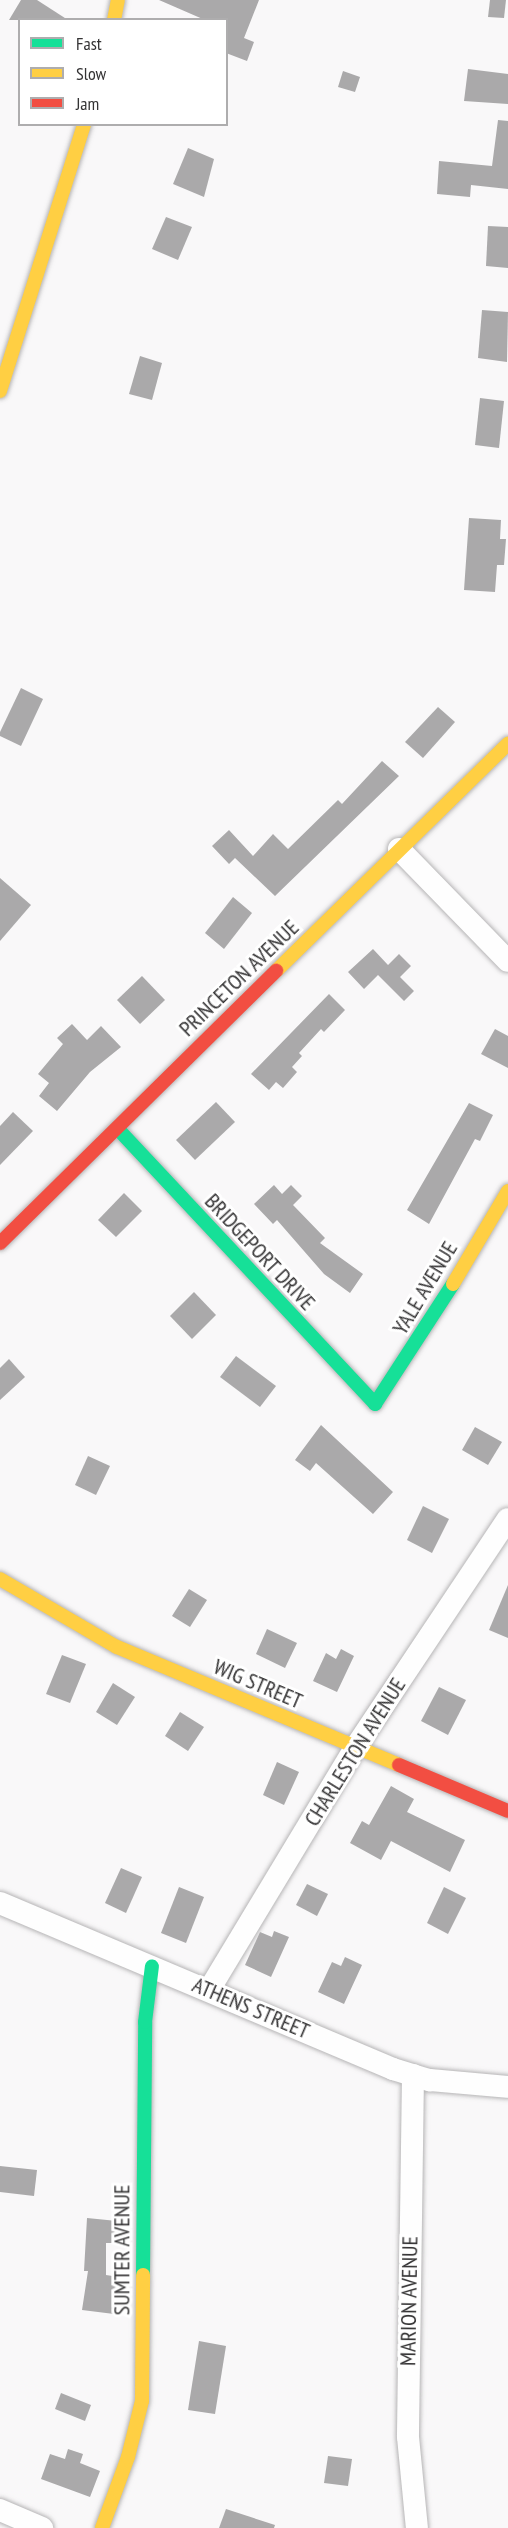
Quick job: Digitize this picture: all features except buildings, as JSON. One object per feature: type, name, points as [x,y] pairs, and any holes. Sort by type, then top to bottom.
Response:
[{"type":"street","points":[[114,18],[118,0]]},
{"type":"street","points":[[0,391],[83,126]]},
{"type":"street","name":"PRINCETON AVENUE","points":[[0,1243],[508,744]]},
{"type":"street","points":[[399,849],[508,961]]},
{"type":"street","name":"BRIDGEPORT DRIVE","points":[[117,1128],[375,1404]]},
{"type":"street","name":"YALE AVENUE","points":[[375,1404],[432,1319],[508,1191]]},
{"type":"street","name":"CHARLESTON AVENUE","points":[[209,1990],[355,1748],[508,1520]]},
{"type":"street","name":"WIG STREET","points":[[0,1579],[117,1647],[508,1811]]},
{"type":"street","name":"ATHENS STREET","points":[[0,1903],[413,2074],[508,2087]]},
{"type":"street","name":"SUMTER AVENUE","points":[[102,2528],[128,2457],[142,2401],[145,2022],[152,1966]]},
{"type":"street","name":"MARION AVENUE","points":[[413,2074],[408,2437],[417,2528]]},
{"type":"street","points":[[0,2510],[42,2528]]},
{"type":"traffic: fast","points":[[117,1128],[375,1404],[453,1284]]},
{"type":"traffic: fast","points":[[143,2275],[145,2022],[152,1966]]},
{"type":"traffic: slow","points":[[114,18],[118,0]]},
{"type":"traffic: slow","points":[[0,391],[83,126]]},
{"type":"traffic: slow","points":[[276,971],[508,744]]},
{"type":"traffic: slow","points":[[453,1284],[508,1191]]},
{"type":"traffic: slow","points":[[0,1579],[117,1647],[399,1765]]},
{"type":"traffic: slow","points":[[102,2528],[128,2457],[142,2401],[143,2275]]},
{"type":"traffic: jam","points":[[0,1243],[276,971]]},
{"type":"traffic: jam","points":[[399,1765],[508,1811]]}]
